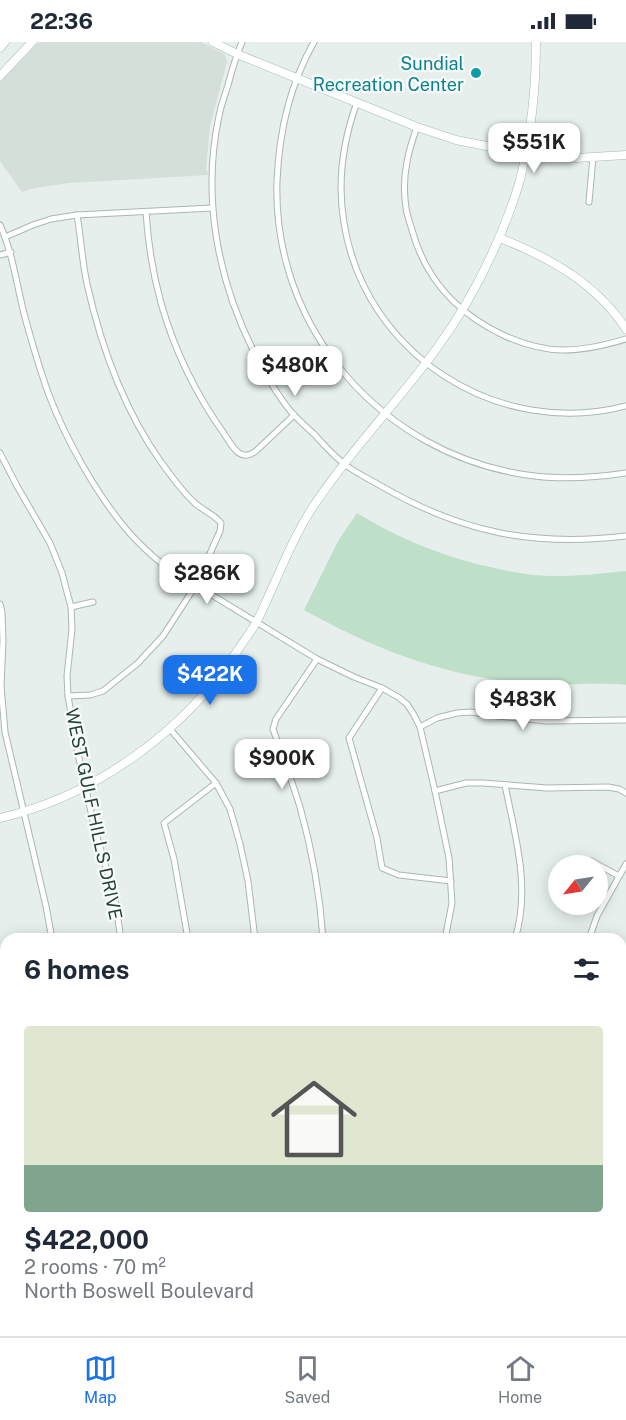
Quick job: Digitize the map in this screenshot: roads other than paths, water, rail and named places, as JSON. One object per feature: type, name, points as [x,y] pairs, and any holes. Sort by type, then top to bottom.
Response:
[{"type":"street","points":[[0,48],[5,42]]},
{"type":"street","points":[[2,70],[32,42]]},
{"type":"street","points":[[213,42],[237,54],[417,127],[456,140],[525,153],[561,157],[593,158],[626,155]]},
{"type":"street","points":[[242,42],[218,122],[213,165],[212,208],[221,264],[236,312],[268,378],[294,415],[344,463],[383,488],[419,507],[464,524],[487,531],[546,540],[598,540],[626,536]]},
{"type":"street","points":[[314,42],[305,57],[287,106],[280,138],[276,200],[279,228],[292,282],[307,317],[327,352],[353,384],[384,414],[413,434],[468,460],[526,475],[554,478],[596,477],[626,473]]},
{"type":"street","points":[[0,818],[24,813],[86,785],[119,767],[170,729],[224,671],[256,623],[310,510],[344,463],[425,363],[462,311],[500,238],[520,182],[534,99],[536,42]]},
{"type":"street","points":[[357,102],[346,140],[342,168],[344,223],[351,256],[363,284],[378,312],[394,333],[425,363],[454,382],[498,402],[520,408],[562,414],[590,413],[626,406]]},
{"type":"street","points":[[417,127],[407,163],[406,210],[416,244],[432,277],[446,295],[462,311],[482,324],[521,343],[564,350],[609,344],[626,339]]},
{"type":"street","points":[[589,202],[593,158]]},
{"type":"street","points":[[5,237],[42,222],[77,216],[212,208]]},
{"type":"street","points":[[146,212],[155,278],[170,329],[189,374],[224,434],[238,452],[248,455],[256,451],[294,415]]},
{"type":"street","points":[[68,696],[90,695],[103,691],[138,663],[163,636],[196,585],[221,524],[218,518],[198,505],[182,490],[159,458],[127,403],[106,350],[93,305],[77,216]]},
{"type":"street","points":[[0,225],[11,252],[25,319],[50,396],[73,447],[105,500],[126,529],[166,567],[317,659],[398,697],[407,704],[414,715],[420,727],[449,858],[452,903],[446,933]]},
{"type":"street","points":[[500,238],[524,248],[584,282],[618,318],[626,330]]},
{"type":"street","points":[[0,255],[11,252]]},
{"type":"street","name":"WEST GULF HILLS DRIVE","points":[[0,453],[50,543],[62,573],[71,607],[68,696],[78,754],[96,834],[114,894],[120,933]]},
{"type":"street","points":[[71,607],[93,602]]},
{"type":"street","points":[[0,604],[3,641],[1,686],[5,732],[51,933]]},
{"type":"street","points":[[317,659],[276,719],[273,729],[300,806],[321,906],[323,933]]},
{"type":"street","points":[[382,688],[349,738],[377,838],[382,868],[399,875],[451,881]]},
{"type":"street","points":[[420,727],[457,713],[471,712],[547,722],[626,720]]},
{"type":"street","points":[[170,729],[216,783],[230,809],[248,881],[254,933]]},
{"type":"street","points":[[187,933],[165,823],[216,783]]},
{"type":"street","points":[[435,791],[466,783],[547,788],[608,787],[626,793]]},
{"type":"street","points":[[505,785],[522,870],[522,904],[516,933]]},
{"type":"street","points":[[591,933],[597,916],[626,864]]},
{"type":"street","points":[[608,870],[619,876]]},
{"type":"place","name":"Sundial Recreation Center","points":[[476,73]]}]
